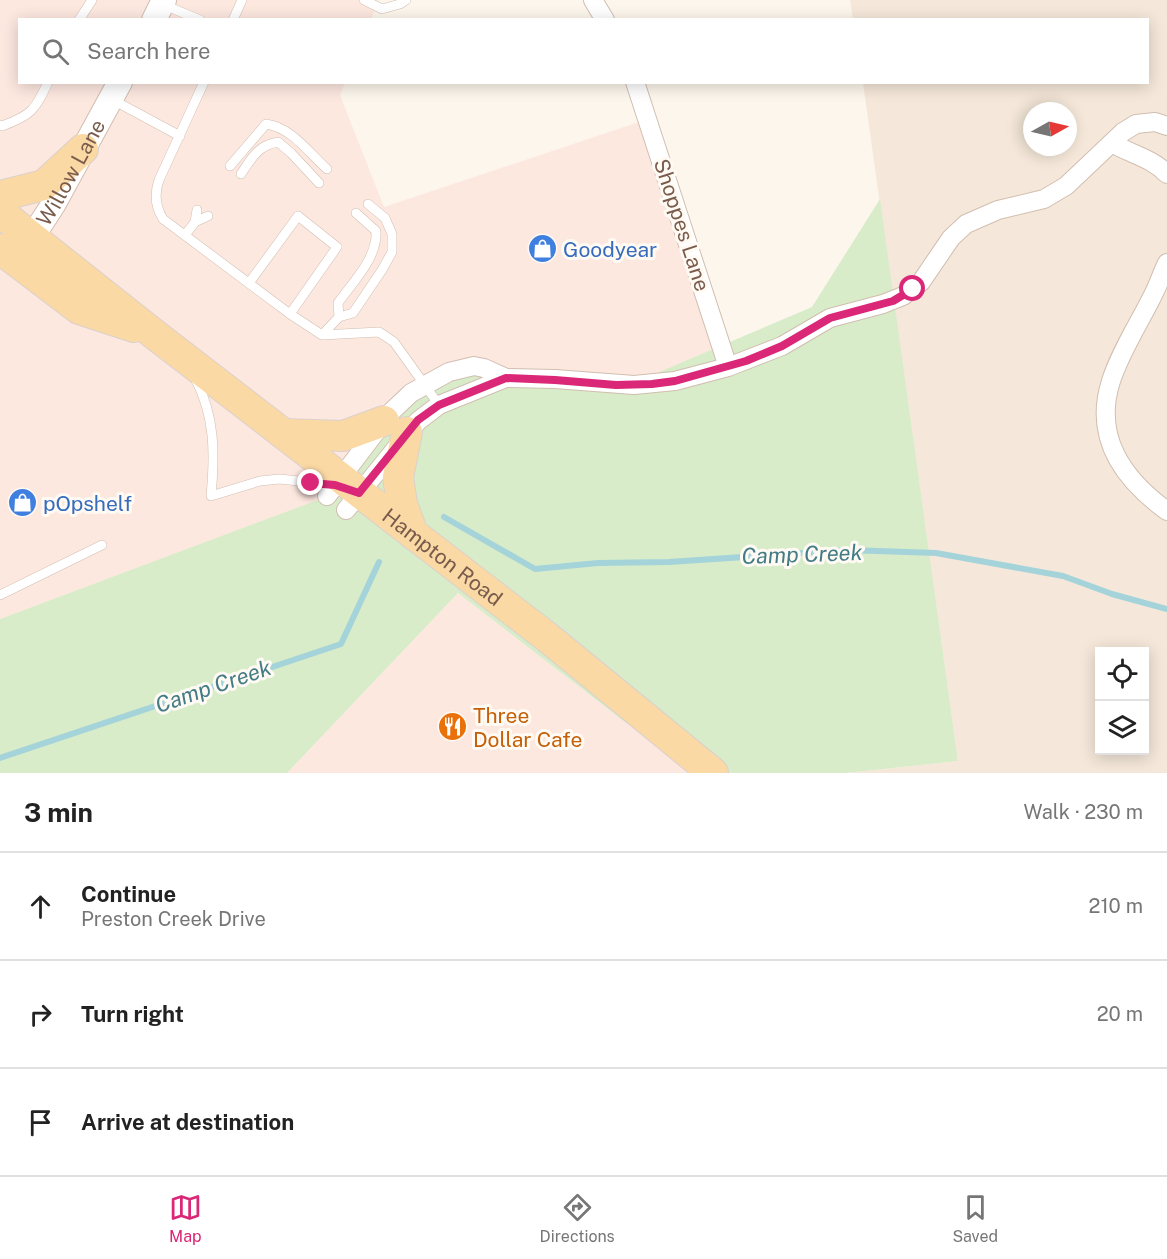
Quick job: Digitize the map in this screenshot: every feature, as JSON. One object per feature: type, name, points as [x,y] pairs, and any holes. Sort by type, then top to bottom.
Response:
[{"type":"main road","points":[[0,196],[44,185],[83,149]]},
{"type":"main road","name":"Hampton Road","points":[[0,212],[12,254],[79,309],[154,334]]},
{"type":"main road","name":"Hampton Road","points":[[12,254],[154,334],[284,434],[342,493],[413,534],[547,637],[712,773]]},
{"type":"main road","points":[[284,434],[343,436],[396,427],[398,477],[402,504],[413,534]]},
{"type":"street","points":[[593,0],[604,18]]},
{"type":"street","name":"Shoppes Lane","points":[[636,84],[728,367]]},
{"type":"street","name":"Willow Lane","points":[[12,254],[53,205],[115,91]]},
{"type":"street","points":[[342,493],[396,427],[400,403],[425,384],[449,372],[466,367],[484,368],[506,378],[616,385],[652,384],[695,377],[728,367],[782,346],[830,318],[883,304],[903,296],[921,282],[951,238],[966,224],[988,213],[1044,199],[1066,186],[1123,132],[1136,124],[1155,122],[1167,126]]},
{"type":"street","points":[[1112,143],[1127,152],[1148,159],[1167,174]]},
{"type":"street","points":[[1167,263],[1111,381],[1106,422],[1112,449],[1119,462],[1144,491],[1167,511]]},
{"type":"street","points":[[342,493],[396,427],[418,420],[439,405],[506,378]]},
{"type":"lane","points":[[80,18],[91,0]]},
{"type":"lane","points":[[234,18],[242,0]]},
{"type":"lane","points":[[364,0],[382,9],[406,0]]},
{"type":"lane","points":[[159,6],[194,18]]},
{"type":"lane","points":[[0,125],[19,120],[35,109],[47,84]]},
{"type":"lane","points":[[203,84],[159,180],[156,204],[163,219],[290,314],[322,335],[379,332],[394,342],[439,405]]},
{"type":"lane","points":[[115,91],[180,136]]},
{"type":"lane","points":[[231,166],[266,124],[276,125],[287,131],[327,170]]},
{"type":"lane","points":[[241,174],[258,149],[278,142],[318,183]]},
{"type":"lane","points":[[322,335],[339,317],[353,313],[392,252],[392,234],[385,218],[368,204]]},
{"type":"lane","points":[[185,235],[195,222],[198,210]]},
{"type":"lane","points":[[339,317],[338,303],[359,274],[377,242],[376,231],[356,213]]},
{"type":"lane","points":[[195,222],[208,216]]},
{"type":"lane","points":[[249,283],[298,216],[337,248],[290,314]]},
{"type":"lane","points":[[182,355],[198,383],[211,423],[214,443],[211,496],[260,481],[280,479],[342,493]]},
{"type":"lane","points":[[0,595],[102,545]]},
{"type":"shaded area","points":[[0,0],[379,0],[371,18],[18,18],[18,84],[345,84],[340,95],[384,207],[645,120],[717,348],[645,378],[0,619]]},
{"type":"shaded area","points":[[850,0],[1167,0],[1167,773],[846,773],[958,761],[863,84],[1149,84],[1149,18],[853,18]]},
{"type":"shaded area","points":[[458,593],[691,773],[287,773]]},
{"type":"green space","points":[[880,199],[958,761],[846,773],[691,773],[458,593],[287,773],[0,773],[0,619],[331,495],[446,366],[645,378],[812,307]]},
{"type":"waterway","name":"Camp Creek","points":[[444,517],[535,569],[598,563],[669,562],[848,550],[936,553],[1063,576],[1112,594],[1167,609]]},
{"type":"waterway","name":"Camp Creek","points":[[0,758],[341,644],[379,562]]},
{"type":"place","name":"Goodyear","points":[[542,249]]},
{"type":"place","name":"pOpshelf","points":[[22,503]]},
{"type":"place","name":"Three Dollar Cafe","points":[[452,727]]},
{"type":"route","points":[[311,483],[335,485],[359,493],[418,420],[439,405],[506,378],[616,385],[652,384],[695,377],[764,354],[830,318],[893,301],[913,289]]}]
